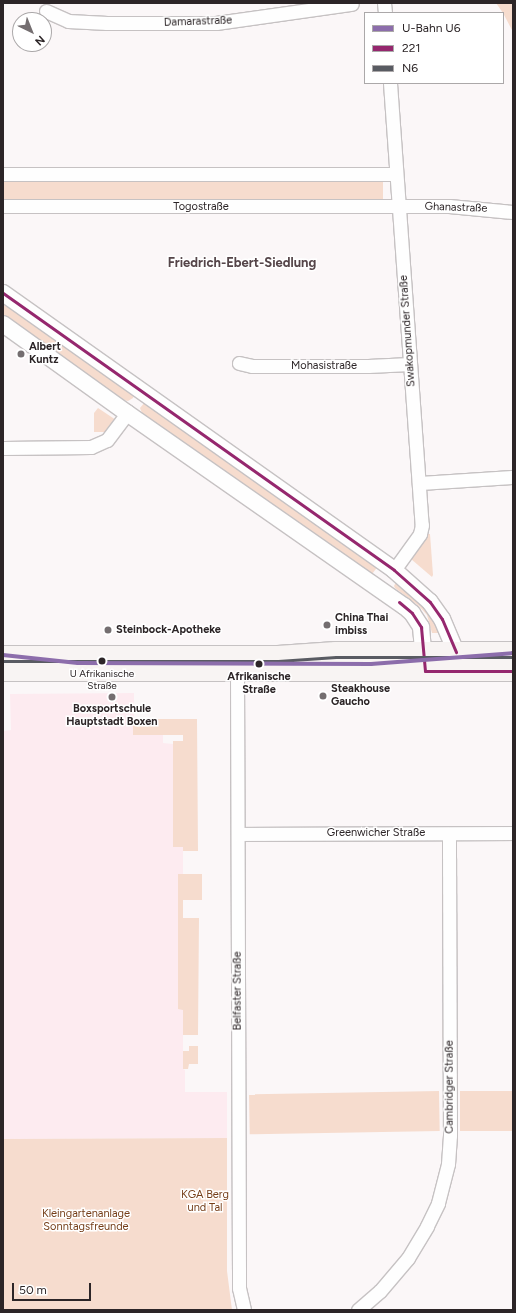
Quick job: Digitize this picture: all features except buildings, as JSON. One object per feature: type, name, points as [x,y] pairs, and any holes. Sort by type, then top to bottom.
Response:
[{"type":"main road","points":[[3,656],[278,656],[336,652],[424,661],[456,662],[513,671]]},
{"type":"main road","points":[[456,662],[513,652]]},
{"type":"main road","points":[[3,671],[237,671],[424,661]]},
{"type":"street","name":"Damarastraße","points":[[46,11],[68,21],[107,24],[216,23],[352,4]]},
{"type":"street","name":"Swakopmunder Straße","points":[[390,84],[422,525],[420,534],[394,570]]},
{"type":"street","points":[[3,174],[396,174]]},
{"type":"street","name":"Togostraße","points":[[3,206],[399,207]]},
{"type":"street","name":"Ghanastraße","points":[[399,207],[474,207],[513,212]]},
{"type":"street","points":[[3,293],[394,570],[418,590],[442,619],[456,662]]},
{"type":"street","points":[[3,324],[127,413],[404,606],[419,622],[422,630],[424,661]]},
{"type":"street","name":"Mohasistraße","points":[[239,363],[252,366],[368,366],[410,364]]},
{"type":"street","points":[[3,448],[91,447],[107,440],[142,392]]},
{"type":"street","points":[[419,483],[513,477]]},
{"type":"street","points":[[380,589],[394,570]]},
{"type":"street","name":"Belfaster Straße","points":[[237,671],[239,1288],[244,1310]]},
{"type":"street","name":"Greenwicher Straße","points":[[238,834],[513,833]]},
{"type":"street","name":"Cambridger Straße","points":[[358,1310],[394,1277],[428,1226],[438,1203],[448,1164],[450,1136],[450,834]]},
{"type":"shaded area","points":[[134,693],[134,731],[163,732],[163,743],[173,744],[173,847],[183,847],[183,1069],[185,1070],[185,1092],[227,1092],[227,1138],[3,1139],[3,731],[11,730],[10,694]]},
{"type":"green space","points":[[496,3],[513,3],[513,32],[504,12],[502,12]]},
{"type":"green space","points":[[3,182],[383,182],[383,199],[3,199]]},
{"type":"green space","points":[[3,299],[134,395],[133,398],[128,401],[123,400],[3,314]]},
{"type":"green space","points":[[145,402],[379,565],[372,574],[334,549],[142,413],[140,408]]},
{"type":"green space","points":[[98,408],[116,420],[107,432],[94,432],[94,413]]},
{"type":"green space","points":[[428,534],[430,534],[432,577],[411,559]]},
{"type":"green space","points":[[396,582],[415,594],[443,633],[432,633],[427,615],[419,606],[395,588],[394,586]]},
{"type":"green space","points":[[133,719],[197,719],[198,851],[183,851],[183,847],[173,847],[173,741],[183,741],[183,735],[133,735]]},
{"type":"green space","points":[[178,874],[202,874],[202,900],[183,900],[183,918],[199,918],[198,1035],[183,1035],[183,1010],[178,1009]]},
{"type":"green space","points":[[189,1046],[198,1046],[198,1064],[189,1064],[188,1069],[183,1069],[183,1051],[189,1051]]},
{"type":"green space","points":[[439,1091],[440,1131],[250,1134],[249,1094]]},
{"type":"green space","points":[[460,1091],[513,1091],[513,1131],[460,1131]]},
{"type":"green space","name":"Kleingartenanlage Sonntagsfreunde","points":[[227,1138],[227,1271],[232,1310],[3,1310],[3,1139]]},
{"type":"metro line","name":"U6","points":[[3,655],[78,663],[371,664],[513,653]]},
{"type":"transit line","name":"221","points":[[3,293],[394,570],[430,602],[442,619],[456,652]]},
{"type":"transit line","name":"221","points":[[399,602],[412,613],[421,627],[425,671]]},
{"type":"transit line","name":"N6","points":[[3,661],[278,661],[336,657],[513,657]]},
{"type":"transit line","name":"221","points":[[425,671],[513,671]]},
{"type":"place","name":"Albert Kuntz","points":[[21,354]]},
{"type":"place","name":"China Thai imbiss","points":[[327,625]]},
{"type":"place","name":"Steinbock-Apotheke","points":[[108,630]]},
{"type":"place","name":"U Afrikanische Straße","points":[[102,661]]},
{"type":"place","name":"Afrikanische Straße","points":[[259,664]]},
{"type":"place","name":"Steakhouse Gaucho","points":[[323,696]]},
{"type":"place","name":"Boxsportschule Hauptstadt Boxen","points":[[112,697]]},
{"type":"district","name":"Friedrich-Ebert-Siedlung","points":[[242,263]]},
{"type":"park label","name":"KGA Berg und Tal","points":[[205,1202]]}]
